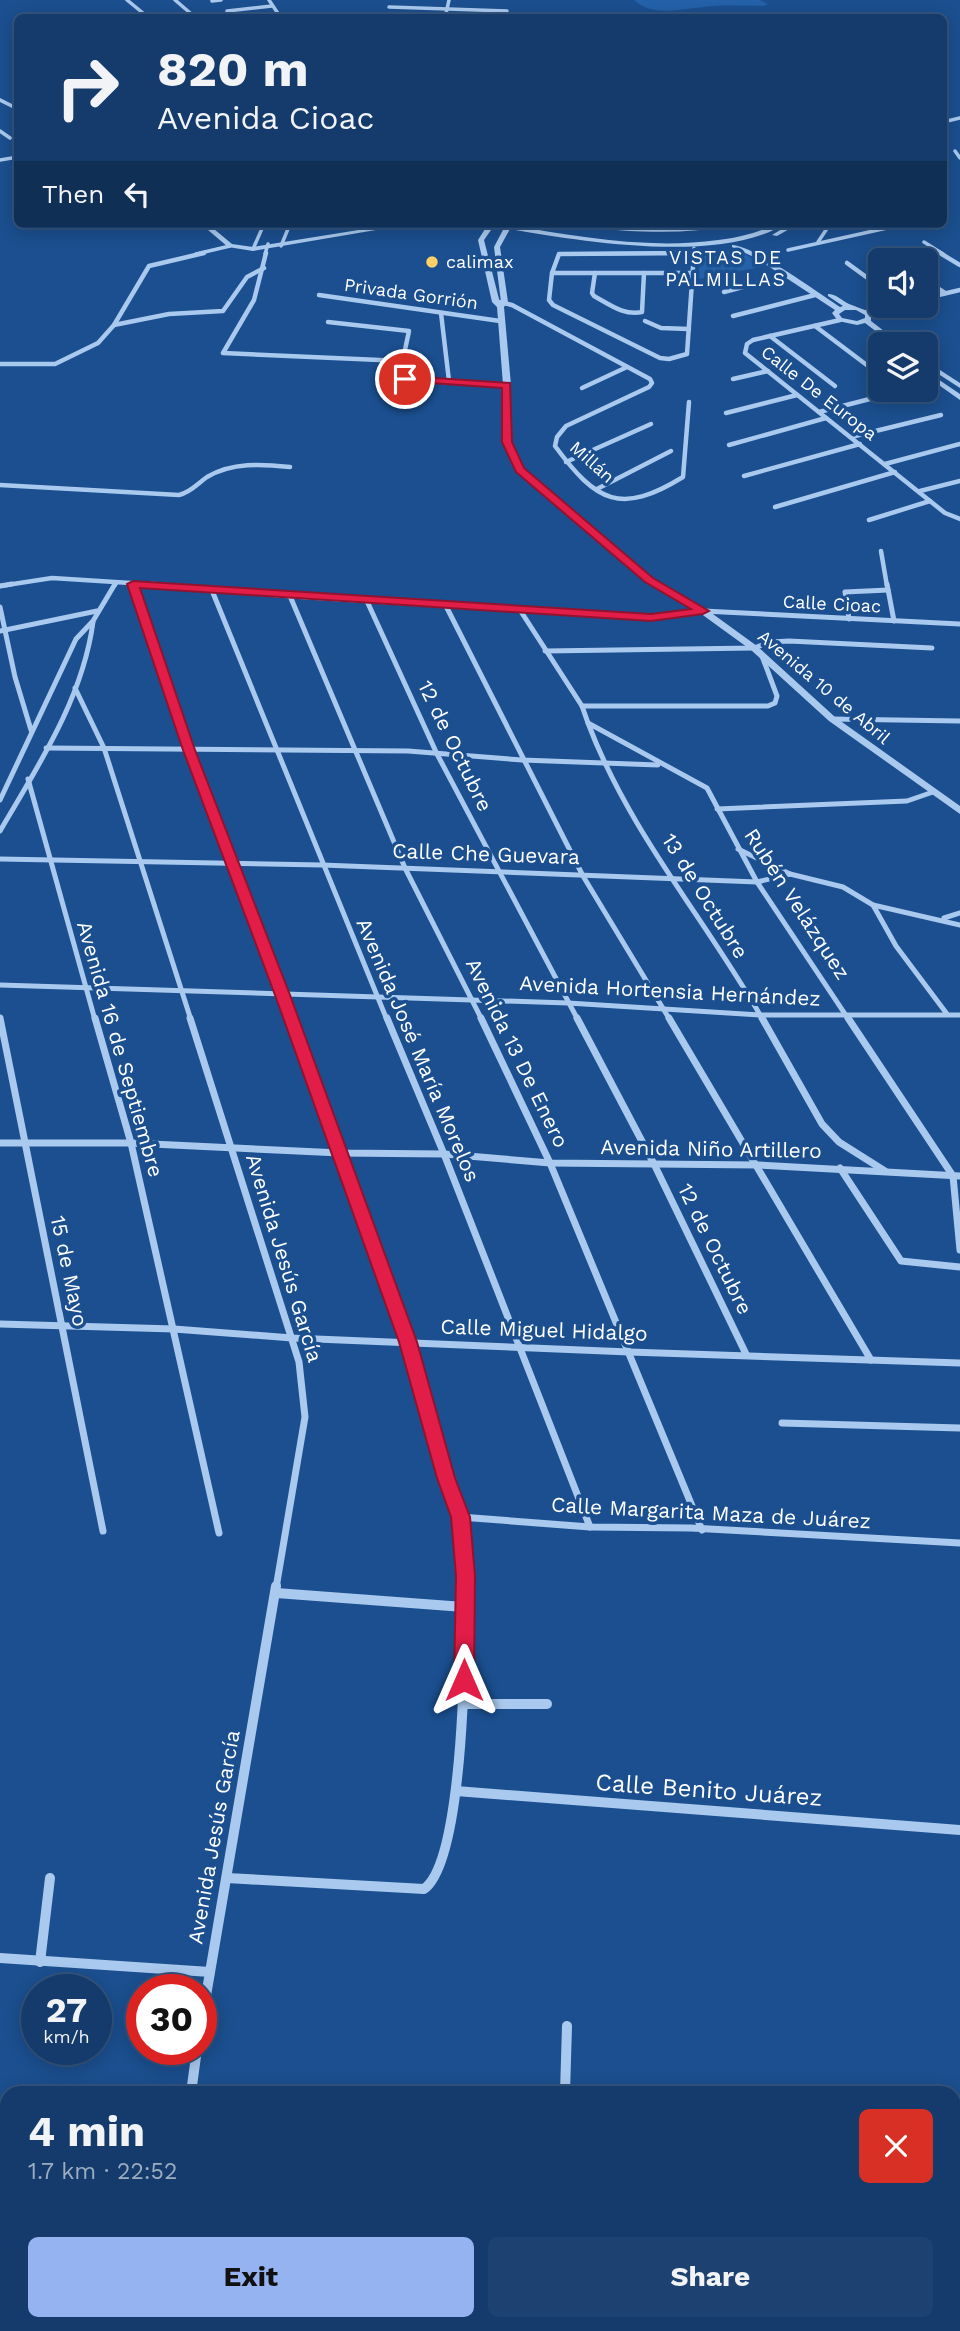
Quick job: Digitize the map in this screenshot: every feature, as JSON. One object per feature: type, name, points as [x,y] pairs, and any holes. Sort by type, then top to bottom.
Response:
[{"type":"street","points":[[127,0],[144,14]]},
{"type":"street","points":[[175,0],[191,14]]},
{"type":"street","points":[[212,1],[221,0]]},
{"type":"street","points":[[269,0],[277,14]]},
{"type":"street","points":[[446,14],[449,0]]},
{"type":"street","points":[[227,11],[272,6]]},
{"type":"street","points":[[389,8],[507,11]]},
{"type":"street","points":[[0,131],[10,138],[0,141]]},
{"type":"street","points":[[956,151],[960,158]]},
{"type":"street","points":[[209,228],[230,246]]},
{"type":"street","points":[[218,228],[232,241],[254,247]]},
{"type":"street","points":[[254,247],[262,228]]},
{"type":"street","points":[[282,243],[288,228]]},
{"type":"street","points":[[0,364],[55,364],[98,343],[114,325],[149,266],[230,246],[268,246],[362,228]]},
{"type":"street","points":[[282,243],[381,228]]},
{"type":"street","points":[[490,228],[481,240],[500,304],[627,367]]},
{"type":"street","points":[[500,304],[497,247],[506,228]]},
{"type":"street","points":[[512,228],[598,246],[693,251]]},
{"type":"street","points":[[513,228],[597,241],[700,243],[731,240],[769,228]]},
{"type":"street","points":[[693,251],[685,356],[660,358],[553,305],[549,300],[552,273],[559,254],[693,251],[734,246],[777,234],[788,228]]},
{"type":"street","points":[[818,242],[827,228]]},
{"type":"street","points":[[788,250],[886,228]]},
{"type":"street","points":[[924,242],[960,265]]},
{"type":"street","points":[[268,246],[252,305],[223,353],[402,361]]},
{"type":"street","points":[[734,246],[788,275],[839,310],[851,308]]},
{"type":"street","points":[[758,248],[851,308],[867,312],[870,317],[867,321]]},
{"type":"street","points":[[847,263],[868,278]]},
{"type":"street","points":[[114,325],[169,314],[223,311],[247,277],[264,268]]},
{"type":"street","points":[[552,273],[692,273]]},
{"type":"street","points":[[595,273],[592,293],[594,296],[630,314],[642,312],[644,273]]},
{"type":"street","points":[[724,292],[788,275]]},
{"type":"street","points":[[938,289],[945,293]]},
{"type":"street","points":[[938,295],[960,290]]},
{"type":"street","name":"Privada Gorrión","points":[[319,295],[500,321]]},
{"type":"street","points":[[733,316],[816,295]]},
{"type":"street","name":"Avenida 10 de Abril","points":[[500,304],[507,442],[520,470],[649,580],[703,611],[754,648],[832,719],[960,811]]},
{"type":"street","points":[[839,310],[836,317],[840,320],[857,323],[867,321],[882,332]]},
{"type":"street","points":[[441,313],[449,381],[506,385]]},
{"type":"street","name":"Calle De Europa","points":[[840,320],[753,340],[744,348],[745,353],[945,513],[960,519]]},
{"type":"street","points":[[645,321],[661,328],[689,329]]},
{"type":"street","name":"Privada Gorrión","points":[[328,322],[409,331],[399,378],[449,381]]},
{"type":"street","points":[[857,323],[869,332]]},
{"type":"street","points":[[815,326],[868,366]]},
{"type":"street","points":[[771,336],[835,386]]},
{"type":"street","points":[[582,388],[627,367]]},
{"type":"street","name":"Millán","points":[[627,367],[650,379],[652,383],[649,387],[566,426],[557,437],[555,446],[566,462],[597,489],[621,501],[631,500],[683,477],[690,402]]},
{"type":"street","points":[[733,379],[768,371]]},
{"type":"street","points":[[938,371],[960,386]]},
{"type":"street","points":[[938,381],[960,397]]},
{"type":"street","points":[[726,413],[797,395]]},
{"type":"street","points":[[819,412],[868,399]]},
{"type":"street","points":[[851,437],[941,415]]},
{"type":"street","points":[[729,445],[826,418]]},
{"type":"street","points":[[566,462],[651,424]]},
{"type":"street","points":[[744,477],[860,444]]},
{"type":"street","points":[[885,464],[960,444]]},
{"type":"street","points":[[597,489],[671,451]]},
{"type":"street","points":[[0,485],[180,495],[193,491],[214,473],[241,465],[290,467]]},
{"type":"street","points":[[775,507],[895,472]]},
{"type":"street","points":[[920,491],[960,481]]},
{"type":"street","points":[[869,520],[930,501]]},
{"type":"street","points":[[881,551],[894,621]]},
{"type":"street","name":"Calle Cioac","points":[[0,586],[52,578],[290,596],[651,618],[703,611],[960,624]]},
{"type":"street","points":[[0,831],[47,748],[75,688],[90,645],[97,611],[116,583]]},
{"type":"street","points":[[133,584],[189,750],[233,862],[408,1342],[446,1478],[460,1517],[466,1576],[464,1704],[456,1791],[441,1863],[434,1882],[424,1889],[227,1878]]},
{"type":"street","name":"Avenida José María Morelos","points":[[211,588],[322,865],[444,1154],[590,1527]]},
{"type":"street","points":[[849,619],[845,592],[888,590]]},
{"type":"street","name":"Avenida 13 De Enero","points":[[290,596],[405,867],[550,1163],[702,1530]]},
{"type":"street","name":"12 de Octubre","points":[[366,599],[437,754],[655,1166],[746,1354]]},
{"type":"street","points":[[446,606],[583,876],[758,1165],[871,1360]]},
{"type":"street","points":[[0,607],[3,630],[31,730]]},
{"type":"street","points":[[520,610],[582,706],[588,723],[622,740],[660,765],[697,781],[707,788],[718,808],[907,801],[933,792]]},
{"type":"street","points":[[3,630],[97,611]]},
{"type":"street","points":[[0,800],[76,639],[93,621]]},
{"type":"street","points":[[545,651],[754,648],[789,640],[932,648]]},
{"type":"street","points":[[582,706],[768,706],[775,702],[777,696],[762,656]]},
{"type":"street","name":"Avenida Jesús García","points":[[75,688],[104,748],[292,1338],[299,1362],[305,1417],[210,1972]]},
{"type":"street","points":[[832,719],[960,721]]},
{"type":"street","name":"13 de Octubre","points":[[588,723],[603,763],[670,878],[760,1015],[822,1124],[839,1142],[886,1171]]},
{"type":"street","points":[[47,748],[357,750],[660,765]]},
{"type":"street","name":"Avenida 16 de Septiembre","points":[[28,779],[48,858],[131,1143],[219,1533]]},
{"type":"street","name":"Rubén Velázquez","points":[[718,808],[758,882],[956,1176]]},
{"type":"street","points":[[738,849],[790,874]]},
{"type":"street","name":"Calle Che Guevara","points":[[0,859],[405,867],[758,882],[790,874],[843,887],[873,905],[960,925]]},
{"type":"street","points":[[873,905],[896,946],[947,1014]]},
{"type":"street","points":[[943,919],[960,914]]},
{"type":"street","name":"Avenida Hortensia Hernández","points":[[0,985],[568,1003],[760,1015],[960,1015]]},
{"type":"street","name":"15 de Mayo","points":[[0,1018],[103,1531]]},
{"type":"street","name":"Avenida Niño Artillero","points":[[0,1143],[131,1143],[340,1153],[444,1154],[550,1163],[840,1168],[956,1176]]},
{"type":"street","points":[[840,1168],[901,1261],[960,1267]]},
{"type":"street","points":[[956,1176],[960,1250]]},
{"type":"street","name":"Calle Miguel Hidalgo","points":[[0,1325],[174,1329],[292,1338],[960,1363]]},
{"type":"street","points":[[782,1423],[960,1427]]},
{"type":"street","name":"Calle Margarita Maza de Juárez","points":[[460,1517],[590,1527],[960,1543]]},
{"type":"street","points":[[276,1592],[464,1607]]},
{"type":"street","points":[[464,1704],[547,1704]]},
{"type":"street","name":"Calle Benito Juárez","points":[[456,1791],[960,1830]]},
{"type":"street","points":[[40,1962],[50,1878]]},
{"type":"street","points":[[0,1958],[210,1972]]},
{"type":"street","points":[[565,2086],[567,2026]]},
{"type":"street","points":[[192,2086],[195,2065]]},
{"type":"shaded area","points":[[634,0],[760,0],[768,4],[662,11],[642,6]]},
{"type":"shaded area","points":[[699,251],[741,252],[766,266],[699,279]]},
{"type":"place","name":"calimax","points":[[432,262]]},
{"type":"district","name":"VISTAS DE PALMILLAS","points":[[726,268]]},
{"type":"route","points":[[405,379],[506,385],[507,442],[520,470],[649,580],[703,611],[651,618],[133,584],[189,750],[233,862],[408,1342],[446,1478],[460,1517],[466,1576],[464,1680]]}]
